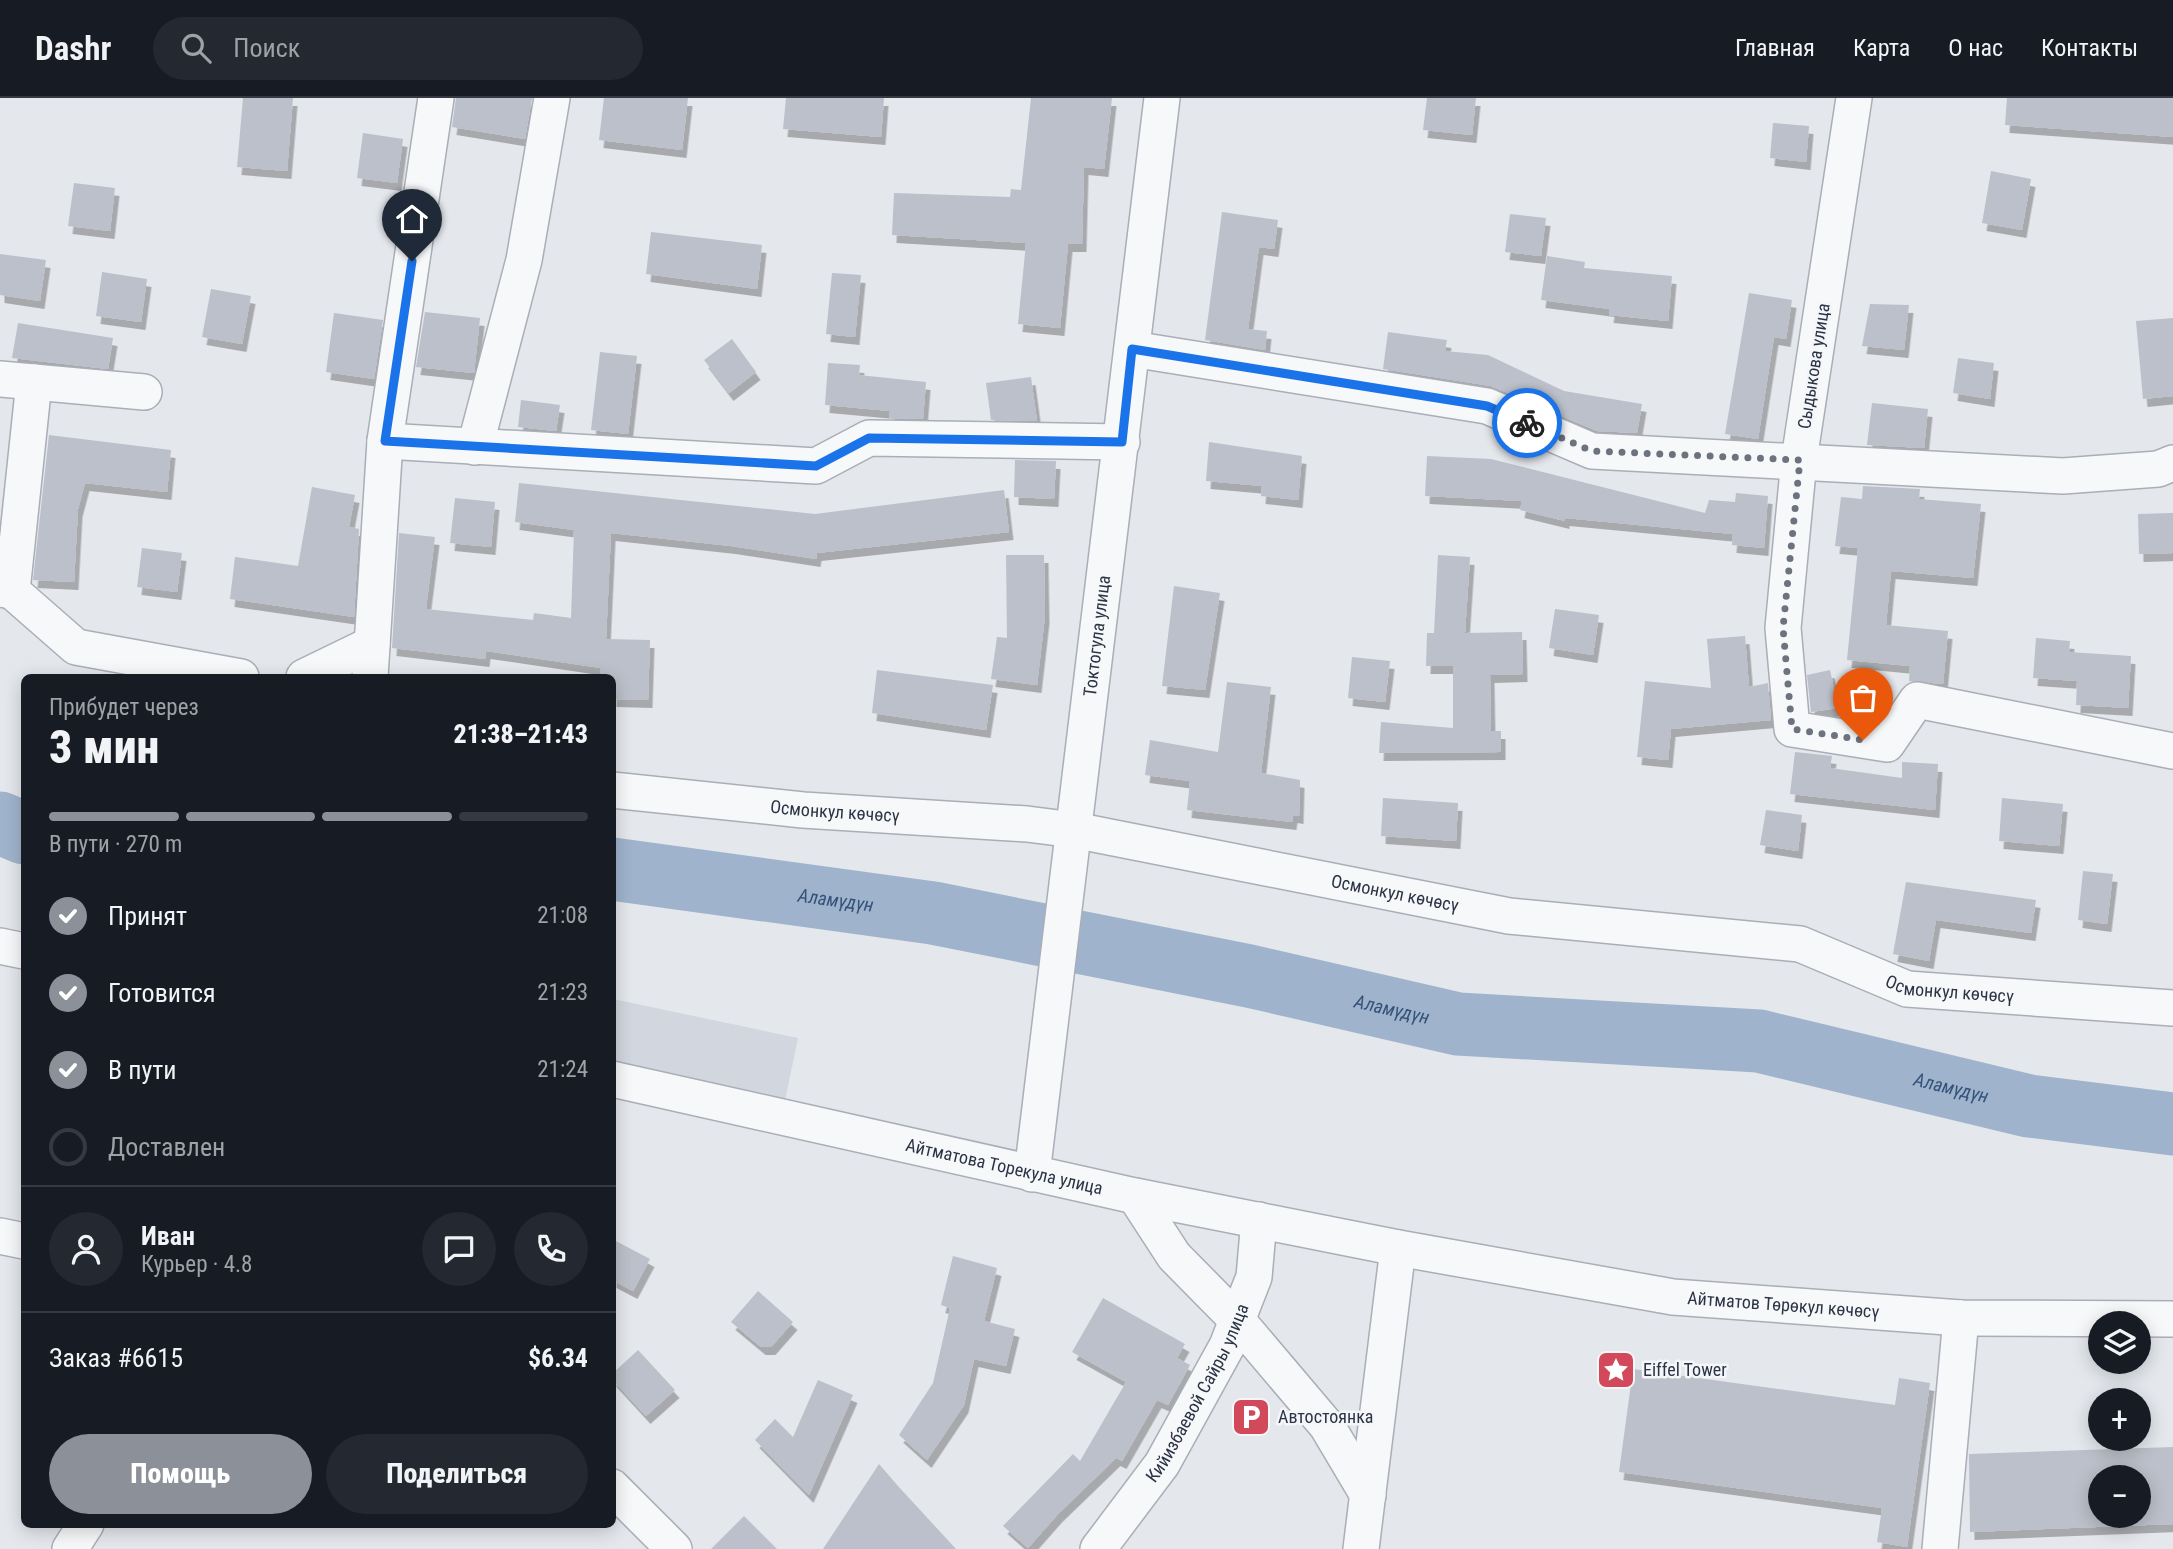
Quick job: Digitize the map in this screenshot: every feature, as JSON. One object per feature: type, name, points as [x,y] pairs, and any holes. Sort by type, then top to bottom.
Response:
[{"type":"street","points":[[317,674],[371,661],[385,441],[436,98]]},
{"type":"street","points":[[475,447],[524,260],[552,98]]},
{"type":"street","name":"Токтогула улица","points":[[1032,1174],[1162,98]]},
{"type":"street","name":"Сыдыкова улица","points":[[1854,98],[1800,460],[1783,628],[1792,729],[1887,744],[1917,700],[2173,751]]},
{"type":"street","points":[[1132,349],[1487,406],[1592,451],[2063,476],[2158,469],[2173,463]]},
{"type":"street","points":[[0,379],[144,392]]},
{"type":"street","points":[[34,382],[6,590],[76,648],[224,674]]},
{"type":"street","points":[[385,441],[816,466],[869,438],[1122,442]]},
{"type":"street","name":"Осмонкул көчөсү","points":[[616,790],[803,810],[1027,824],[1073,837],[1509,916],[1800,944],[1907,989],[2173,1008]]},
{"type":"street","points":[[0,946],[21,950]]},
{"type":"street","name":"Айтматова Торекула улица","points":[[616,1080],[1032,1174],[1398,1248]]},
{"type":"street","points":[[1135,1196],[1174,1256],[1238,1321],[1327,1426],[1368,1494]]},
{"type":"street","name":"Кийизбаевой Сайры улица","points":[[1098,1549],[1162,1464],[1238,1321],[1254,1277],[1259,1220]]},
{"type":"street","points":[[0,1236],[21,1240]]},
{"type":"street","points":[[1361,1549],[1398,1248]]},
{"type":"street","name":"Айтматов Төрөкул көчөсү","points":[[1398,1248],[1673,1297],[1961,1318],[2173,1319]]},
{"type":"street","points":[[1940,1549],[1961,1318]]},
{"type":"street","points":[[616,1491],[674,1549]]},
{"type":"street","points":[[70,1549],[83,1528]]},
{"type":"shaded area","points":[[616,1000],[798,1038],[782,1115],[616,1080]]},
{"type":"building","points":[[243,98],[293,98],[287,171],[237,167]]},
{"type":"building","points":[[456,98],[532,98],[525,139],[452,127]]},
{"type":"building","points":[[604,98],[688,98],[682,150],[599,140]]},
{"type":"building","points":[[786,98],[884,98],[881,137],[783,129]]},
{"type":"building","points":[[1031,98],[1112,98],[1104,169],[1084,167],[1082,244],[1068,244],[1060,328],[1018,324],[1026,243],[892,235],[894,193],[1010,197],[1011,189],[1021,190]]},
{"type":"building","points":[[1427,98],[1476,98],[1472,135],[1423,130]]},
{"type":"building","points":[[2007,98],[2173,98],[2173,137],[2005,125]]},
{"type":"building","points":[[1773,123],[1809,126],[1806,162],[1770,158]]},
{"type":"building","points":[[363,133],[403,139],[397,183],[357,178]]},
{"type":"building","points":[[1991,171],[2031,179],[2022,230],[1982,223]]},
{"type":"building","points":[[74,183],[115,188],[110,231],[68,226]]},
{"type":"building","points":[[1222,212],[1278,220],[1274,249],[1259,247],[1248,329],[1267,331],[1265,350],[1205,340]]},
{"type":"building","points":[[1510,214],[1546,218],[1541,256],[1505,252]]},
{"type":"building","points":[[651,232],[762,245],[757,289],[646,274]]},
{"type":"building","points":[[0,254],[46,260],[40,301],[0,295]]},
{"type":"building","points":[[1547,256],[1585,262],[1584,268],[1672,276],[1668,321],[1609,315],[1610,309],[1541,300]]},
{"type":"building","points":[[102,272],[147,279],[141,322],[96,316]]},
{"type":"building","points":[[832,273],[861,275],[855,337],[826,334]]},
{"type":"building","points":[[211,289],[251,296],[242,344],[202,337]]},
{"type":"building","points":[[1749,293],[1792,300],[1786,339],[1774,337],[1758,439],[1725,434]]},
{"type":"building","points":[[1870,304],[1909,305],[1904,350],[1862,346]]},
{"type":"building","points":[[425,312],[480,318],[474,373],[416,367]]},
{"type":"building","points":[[334,313],[383,320],[374,379],[326,372]]},
{"type":"building","points":[[2173,318],[2173,396],[2143,399],[2136,321]]},
{"type":"building","points":[[18,323],[113,338],[108,369],[12,358]]},
{"type":"building","points":[[1388,332],[1447,340],[1445,351],[1488,355],[1564,391],[1642,404],[1637,433],[1597,431],[1491,386],[1383,369]]},
{"type":"building","points":[[732,339],[756,372],[729,393],[704,360]]},
{"type":"building","points":[[600,352],[637,356],[628,434],[591,430]]},
{"type":"building","points":[[1958,358],[1994,363],[1990,399],[1953,393]]},
{"type":"building","points":[[828,363],[860,365],[859,375],[926,382],[923,419],[889,418],[890,411],[825,405]]},
{"type":"building","points":[[1031,377],[1037,421],[991,420],[986,383]]},
{"type":"building","points":[[521,400],[560,405],[556,431],[518,427]]},
{"type":"building","points":[[1872,403],[1928,409],[1924,448],[1867,445]]},
{"type":"building","points":[[49,435],[171,450],[167,492],[85,483],[78,509],[74,582],[33,580]]},
{"type":"building","points":[[1209,442],[1302,456],[1298,500],[1261,496],[1262,486],[1206,481]]},
{"type":"building","points":[[1427,456],[1491,459],[1705,513],[1709,500],[1735,502],[1736,493],[1768,496],[1764,548],[1732,545],[1733,534],[1565,518],[1565,521],[1520,510],[1522,501],[1425,496]]},
{"type":"building","points":[[1015,460],[1056,461],[1054,499],[1014,497]]},
{"type":"building","points":[[519,483],[815,514],[1004,490],[1009,532],[817,553],[816,559],[731,546],[611,533],[606,639],[650,640],[648,700],[616,699],[616,674],[600,674],[601,668],[486,651],[485,659],[392,648],[399,533],[435,537],[426,609],[533,620],[534,613],[571,618],[574,530],[515,522]]},
{"type":"building","points":[[1863,486],[1920,489],[1919,499],[1981,504],[1973,578],[1891,571],[1886,625],[1948,631],[1943,684],[1909,681],[1910,666],[1847,660],[1858,548],[1835,546],[1841,497],[1862,499]]},
{"type":"building","points":[[312,487],[355,495],[349,527],[359,529],[354,617],[230,599],[235,557],[298,566]]},
{"type":"building","points":[[455,498],[495,502],[491,547],[450,543]]},
{"type":"building","points":[[2173,513],[2173,553],[2139,554],[2138,514]]},
{"type":"building","points":[[142,548],[182,553],[177,592],[137,587]]},
{"type":"building","points":[[1006,555],[1044,555],[1045,616],[1037,685],[991,679],[997,637],[1007,638]]},
{"type":"building","points":[[1438,555],[1470,557],[1465,633],[1522,632],[1523,674],[1490,675],[1491,731],[1501,731],[1501,752],[1379,753],[1381,722],[1453,728],[1453,666],[1426,666],[1427,633],[1434,633]]},
{"type":"building","points":[[1174,586],[1220,593],[1205,690],[1162,686]]},
{"type":"building","points":[[1555,609],[1599,615],[1593,655],[1549,648]]},
{"type":"building","points":[[1745,636],[1749,687],[1768,683],[1771,720],[1671,729],[1668,760],[1637,757],[1645,681],[1711,688],[1707,639]]},
{"type":"building","points":[[2036,638],[2070,641],[2069,652],[2131,656],[2128,708],[2076,705],[2077,681],[2033,678]]},
{"type":"building","points":[[1352,657],[1390,661],[1385,702],[1348,698]]},
{"type":"building","points":[[877,670],[993,685],[986,730],[872,713]]},
{"type":"building","points":[[1830,670],[1838,708],[1811,712],[1807,675]]},
{"type":"building","points":[[1227,682],[1271,687],[1261,773],[1300,780],[1299,816],[1293,815],[1292,822],[1187,810],[1190,781],[1145,775],[1150,740],[1218,752]]},
{"type":"building","points":[[1795,752],[1832,756],[1830,768],[1902,778],[1902,762],[1938,764],[1935,810],[1790,794]]},
{"type":"building","points":[[1383,798],[1458,803],[1456,841],[1381,836]]},
{"type":"building","points":[[2002,798],[2063,804],[2059,846],[1999,841]]},
{"type":"building","points":[[1766,810],[1802,815],[1798,851],[1760,845]]},
{"type":"building","points":[[2083,871],[2113,874],[2107,924],[2078,920]]},
{"type":"building","points":[[1906,882],[2036,900],[2031,933],[1936,920],[1929,961],[1893,954]]},
{"type":"building","points":[[616,1241],[650,1259],[633,1291],[616,1282]]},
{"type":"building","points":[[953,1256],[997,1268],[984,1321],[1015,1329],[1006,1366],[974,1359],[964,1405],[927,1460],[899,1435],[933,1383],[950,1308],[941,1305]]},
{"type":"building","points":[[758,1291],[793,1322],[771,1347],[761,1347],[731,1322]]},
{"type":"building","points":[[1103,1298],[1185,1344],[1177,1358],[1190,1365],[1168,1405],[1157,1400],[1122,1461],[1116,1458],[1058,1514],[1028,1548],[1003,1526],[1073,1454],[1080,1461],[1126,1382],[1072,1352]]},
{"type":"building","points":[[638,1350],[675,1390],[646,1416],[616,1383],[616,1370]]},
{"type":"building","points":[[1633,1369],[1895,1405],[1899,1378],[1930,1383],[1907,1547],[1877,1542],[1882,1508],[1619,1472]]},
{"type":"building","points":[[818,1380],[853,1395],[809,1495],[755,1440],[775,1419],[793,1437]]},
{"type":"building","points":[[2173,1447],[2173,1524],[2151,1525],[2151,1465],[2088,1465],[2088,1527],[1970,1532],[1969,1454],[2088,1450],[2151,1451],[2151,1448]]},
{"type":"building","points":[[879,1464],[898,1486],[956,1549],[823,1549]]},
{"type":"building","points":[[744,1516],[777,1549],[711,1549]]},
{"type":"waterway","name":"Аламүдүн","points":[[0,823],[21,832]]},
{"type":"waterway","name":"Аламүдүн","points":[[616,870],[933,913],[1249,976],[1458,1024],[1759,1041],[2029,1106],[2173,1124]]},
{"type":"way so far","points":[[1527,423],[1592,451],[1800,460],[1783,628],[1792,729],[1863,740]]},
{"type":"place","name":"Eiffel Tower","points":[[1616,1370]]},
{"type":"place","name":"Автостоянка","points":[[1251,1417]]},
{"type":"route","points":[[412,261],[385,441],[816,466],[869,438],[1122,442],[1132,349],[1487,406],[1527,423]]}]
